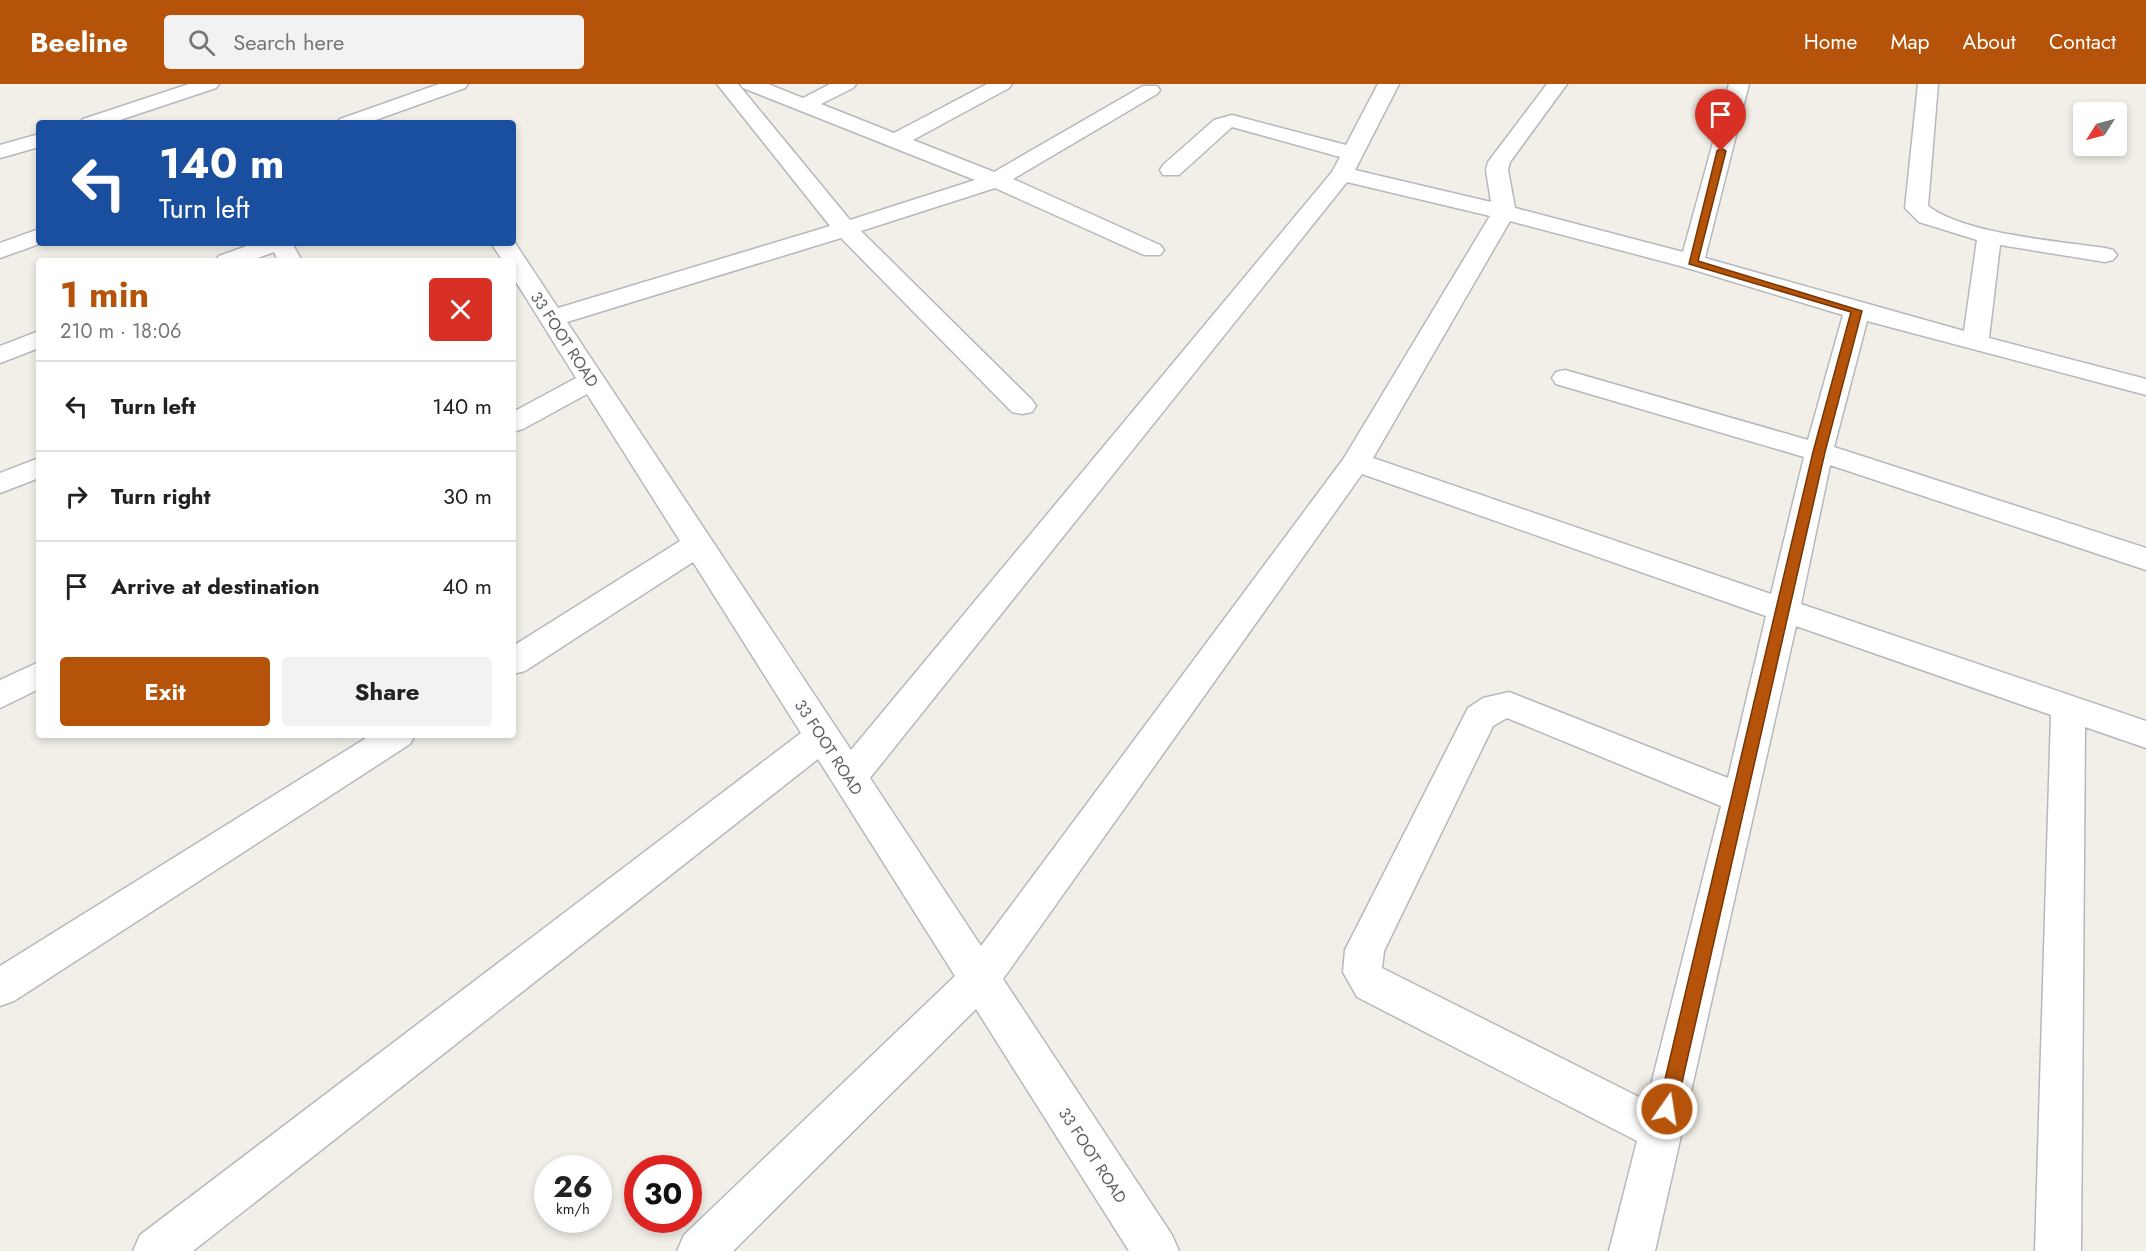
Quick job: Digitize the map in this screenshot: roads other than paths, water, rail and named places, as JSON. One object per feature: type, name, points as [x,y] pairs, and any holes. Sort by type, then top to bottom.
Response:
[{"type":"street","points":[[99,120],[208,84]]},
{"type":"street","points":[[355,120],[458,84]]},
{"type":"street","points":[[727,84],[845,229],[1022,406]]},
{"type":"street","points":[[750,84],[996,180],[1152,250]]},
{"type":"street","points":[[804,105],[846,84]]},
{"type":"street","points":[[895,141],[1002,84]]},
{"type":"street","points":[[849,778],[1348,164],[1389,84]]},
{"type":"street","points":[[700,1251],[979,980],[1356,462],[1504,212],[1497,170],[1499,162],[1557,84]]},
{"type":"street","points":[[1692,262],[1739,84]]},
{"type":"street","points":[[1928,84],[1917,210],[1934,220],[1989,236],[2105,255]]},
{"type":"street","points":[[552,318],[845,229],[996,180],[1150,90]]},
{"type":"street","points":[[1171,171],[1221,124],[1232,121],[1348,164],[1504,212],[1692,262],[1857,311],[2146,387]]},
{"type":"street","points":[[0,152],[36,141]]},
{"type":"street","points":[[1975,343],[1989,236]]},
{"type":"street","points":[[0,251],[36,237]]},
{"type":"street","points":[[236,258],[269,246]]},
{"type":"street","name":"33 FOOT ROAD","points":[[516,266],[1156,1251]]},
{"type":"street","points":[[1639,1246],[1662,1131],[1741,799],[1782,609],[1819,452],[1857,311]]},
{"type":"street","points":[[0,355],[36,340]]},
{"type":"street","points":[[1565,378],[1819,452],[2146,559]]},
{"type":"street","points":[[516,421],[592,380]]},
{"type":"street","points":[[1356,462],[2068,710],[2146,735]]},
{"type":"street","points":[[0,484],[36,468]]},
{"type":"street","points":[[516,660],[698,544]]},
{"type":"street","points":[[0,695],[36,676]]},
{"type":"street","points":[[1662,1131],[1371,984],[1364,978],[1361,966],[1365,950],[1480,717],[1486,710],[1509,705],[1741,799]]},
{"type":"street","points":[[2058,1251],[2068,710]]},
{"type":"street","points":[[156,1251],[822,736]]},
{"type":"street","points":[[0,988],[393,738]]}]
